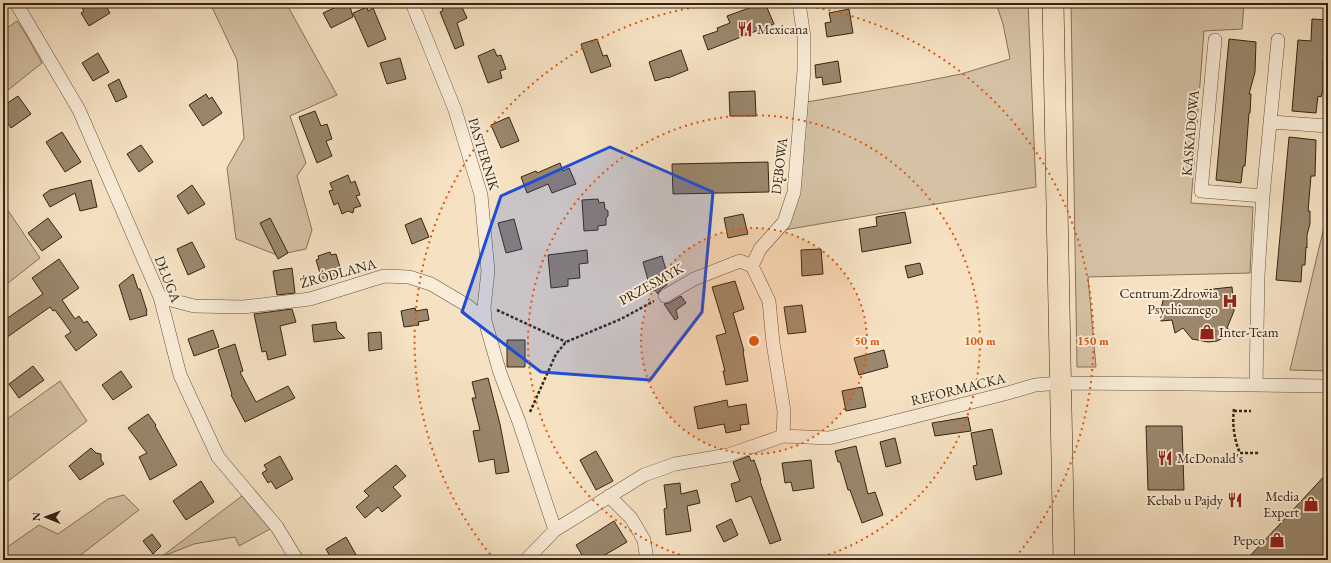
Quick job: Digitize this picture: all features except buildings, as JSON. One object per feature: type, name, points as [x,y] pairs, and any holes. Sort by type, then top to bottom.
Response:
[{"type":"main road","points":[[1053,3],[1064,560]]},
{"type":"street","name":"DŁUGA","points":[[16,3],[79,110],[160,297],[180,375],[218,457],[277,527],[297,560]]},
{"type":"street","name":"PASTERNIK","points":[[412,3],[455,110],[481,195],[488,271],[484,308],[485,321]]},
{"type":"street","name":"DĘBOWA","points":[[752,266],[760,249],[784,222],[794,192],[804,70],[804,36],[798,3]]},
{"type":"street","name":"KASKADOWA","points":[[1215,40],[1201,191],[1263,196]]},
{"type":"street","points":[[1256,385],[1258,275],[1263,196],[1278,40]]},
{"type":"street","points":[[1271,122],[1328,126]]},
{"type":"street","name":"PRZESMYK","points":[[665,296],[694,279],[740,261],[752,266]]},
{"type":"street","points":[[752,266],[769,301],[773,343],[784,411],[783,436]]},
{"type":"street","name":"ŹRÓDLANA","points":[[160,297],[194,306],[243,307],[310,299],[384,276],[409,277],[431,284],[468,306],[485,321]]},
{"type":"street","points":[[485,321],[500,373],[519,422],[555,530]]},
{"type":"street","name":"REFORMACKA","points":[[526,560],[555,530],[650,472],[675,464],[728,455],[783,436],[830,438],[1036,385],[1061,383],[1328,386]]},
{"type":"street","points":[[609,496],[631,518],[644,540],[647,560]]},
{"type":"path","name":"PRZESMYK","points":[[566,342],[621,319],[665,296]]},
{"type":"path","points":[[484,308],[498,310],[566,342],[556,354],[531,411],[519,422]]},
{"type":"path","points":[[1251,411],[1234,410],[1236,440],[1240,452],[1260,453]]},
{"type":"highlighted area","points":[[610,147],[713,192],[702,312],[650,380],[541,372],[462,312],[501,196]]},
{"type":"shaded area","points":[[210,3],[286,3],[337,95],[290,116],[306,163],[297,176],[312,230],[306,249],[277,255],[236,239],[227,168],[244,138],[237,60]]},
{"type":"shaded area","points":[[996,3],[1028,3],[1036,187],[784,230],[807,102],[961,74],[1010,59],[1003,24]]},
{"type":"shaded area","points":[[1071,3],[1244,3],[1242,29],[1204,31],[1191,203],[1253,207],[1250,273],[1088,277],[1096,367],[1077,367]]},
{"type":"shaded area","points":[[17,21],[42,63],[3,94],[3,31]]},
{"type":"shaded area","points":[[3,203],[40,258],[3,287]]},
{"type":"shaded area","points":[[1328,210],[1328,371],[1290,370]]},
{"type":"shaded area","points":[[60,381],[87,421],[3,485],[3,422]]},
{"type":"shaded area","points":[[124,495],[139,510],[74,560],[3,560],[3,550],[39,525],[58,534],[108,499]]},
{"type":"shaded area","points":[[242,496],[270,529],[239,546],[235,537],[194,544],[161,557]]},
{"type":"place","name":"Mexicana","points":[[745,29]]},
{"type":"place","name":"Centrum Zdrowia Psychicznego","points":[[1230,301]]},
{"type":"place","name":"Inter-Team","points":[[1207,332]]},
{"type":"place","name":"McDonald's","points":[[1165,458]]},
{"type":"place","name":"Kebab u Pajdy","points":[[1235,500]]},
{"type":"place","name":"Media Expert","points":[[1311,504]]},
{"type":"place","name":"Pepco","points":[[1277,540]]}]
